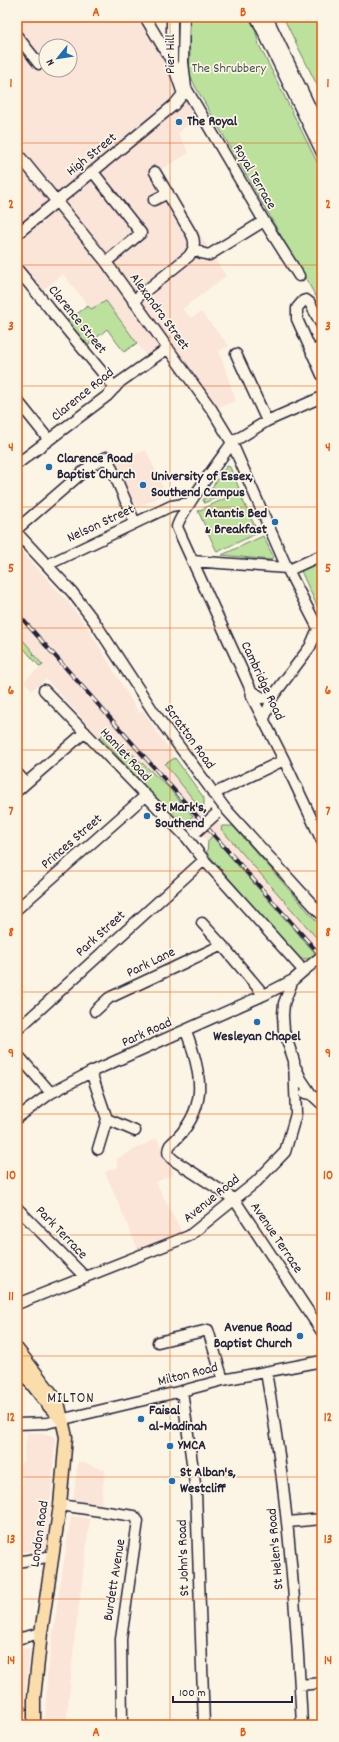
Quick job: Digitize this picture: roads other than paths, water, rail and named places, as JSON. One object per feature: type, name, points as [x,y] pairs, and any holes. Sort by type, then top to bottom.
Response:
[{"type":"main road","name":"London Road","points":[[17,1349],[58,1402],[66,1437],[60,1505],[41,1633],[34,1698],[34,1725]]},
{"type":"main road","points":[[17,1365],[50,1407],[62,1419]]},
{"type":"street","points":[[172,17],[172,62]]},
{"type":"street","name":"Pier Hill","points":[[184,17],[183,62],[186,93]]},
{"type":"street","points":[[256,17],[322,153]]},
{"type":"street","points":[[267,18],[322,132]]},
{"type":"street","points":[[148,21],[172,62],[186,93]]},
{"type":"street","points":[[17,36],[38,63]]},
{"type":"street","name":"High Street","points":[[17,234],[174,105],[186,93]]},
{"type":"street","name":"Royal Terrace","points":[[186,93],[264,222],[299,276]]},
{"type":"street","name":"Alexandra Street","points":[[17,153],[106,262],[212,410],[231,442],[288,569],[320,635]]},
{"type":"street","points":[[93,172],[141,233],[106,262]]},
{"type":"street","points":[[133,301],[189,256],[194,248],[195,241],[192,235],[155,172]]},
{"type":"street","points":[[154,200],[168,193]]},
{"type":"street","points":[[194,248],[201,253],[209,254],[264,222]]},
{"type":"street","name":"Clarence Street","points":[[17,268],[115,388]]},
{"type":"street","points":[[322,326],[310,303],[304,300],[297,308],[297,318],[322,375]]},
{"type":"street","points":[[312,354],[322,345]]},
{"type":"street","name":"Clarence Road","points":[[17,464],[107,396],[120,382],[168,348]]},
{"type":"street","points":[[236,354],[267,421]]},
{"type":"street","points":[[190,503],[231,442],[267,421],[322,397]]},
{"type":"street","points":[[17,400],[49,440]]},
{"type":"street","points":[[17,529],[90,466],[107,457],[135,523]]},
{"type":"street","name":"Nelson Street","points":[[47,565],[171,506],[190,503]]},
{"type":"street","name":"Cambridge Road","points":[[190,503],[178,522],[178,532],[251,690],[252,697],[284,760],[322,841]]},
{"type":"street","name":"Scratton Road","points":[[17,532],[72,592],[94,621],[153,711],[224,807],[322,915]]},
{"type":"street","points":[[192,560],[288,569],[322,555]]},
{"type":"street","points":[[264,719],[273,696],[320,635]]},
{"type":"street","name":"Hamlet Road","points":[[44,690],[187,838],[204,860],[305,969]]},
{"type":"street","points":[[251,690],[262,698],[273,696]]},
{"type":"street","points":[[17,791],[85,732]]},
{"type":"street","points":[[214,794],[284,760]]},
{"type":"street","points":[[17,773],[26,783]]},
{"type":"street","name":"Princes Street","points":[[17,909],[145,796]]},
{"type":"street","points":[[187,838],[224,807]]},
{"type":"street","name":"Park Street","points":[[17,1030],[204,860]]},
{"type":"street","points":[[202,923],[266,994]]},
{"type":"street","name":"Park Lane","points":[[95,1011],[109,998],[222,945]]},
{"type":"street","name":"Avenue Road","points":[[283,1016],[286,996],[292,980],[322,956]]},
{"type":"street","name":"Park Road","points":[[17,1118],[51,1093],[91,1072],[266,994],[292,980]]},
{"type":"street","name":"Avenue Road","points":[[18,1303],[189,1236],[256,1182],[285,1152],[296,1114],[294,1061],[284,1031],[283,1016],[279,1002],[266,994]]},
{"type":"street","points":[[186,1030],[196,1062],[199,1080],[199,1101],[192,1118],[170,1145],[168,1153],[174,1161],[234,1199]]},
{"type":"street","points":[[17,1054],[51,1093]]},
{"type":"street","points":[[294,1061],[301,1079],[311,1094],[322,1104]]},
{"type":"street","points":[[91,1072],[106,1119],[98,1149]]},
{"type":"street","points":[[295,1092],[311,1094]]},
{"type":"street","points":[[106,1119],[135,1131]]},
{"type":"street","name":"Avenue Terrace","points":[[234,1199],[322,1332]]},
{"type":"street","name":"Park Terrace","points":[[17,1208],[85,1277]]},
{"type":"street","points":[[158,1342],[208,1330],[223,1380]]},
{"type":"street","name":"Milton Road","points":[[17,1424],[47,1423],[223,1380],[322,1361]]},
{"type":"street","name":"St Helen's Road","points":[[266,1372],[277,1432],[288,1522],[302,1725]]},
{"type":"street","name":"St John's Road","points":[[182,1391],[196,1491],[204,1725]]},
{"type":"street","name":"Burdett Avenue","points":[[60,1505],[134,1516],[138,1520],[121,1639],[122,1725]]},
{"type":"street","points":[[288,1522],[322,1519]]},
{"type":"street","points":[[17,1562],[53,1556]]},
{"type":"street","points":[[17,1639],[41,1633]]},
{"type":"street","points":[[300,1685],[322,1683]]},
{"type":"railway","points":[[17,613],[322,957]]},
{"type":"place","name":"The Royal","points":[[179,122]]},
{"type":"place","name":"Clarence Road Baptist Church","points":[[49,467]]},
{"type":"place","name":"University of Essex, Southend Campus","points":[[143,485]]},
{"type":"place","name":"Atantis Bed & Breakfast","points":[[275,522]]},
{"type":"place","name":"St Mark's, Southend","points":[[147,816]]},
{"type":"place","name":"Wesleyan Chapel","points":[[257,1022]]},
{"type":"place","name":"Avenue Road Baptist Church","points":[[300,1336]]},
{"type":"place","name":"Faisal al-Madinah","points":[[141,1419]]},
{"type":"place","name":"YMCA","points":[[170,1446]]},
{"type":"place","name":"St Alban's, Westcliff","points":[[172,1481]]},
{"type":"district","name":"MILTON","points":[[71,1399]]},
{"type":"park label","name":"The Shrubbery","points":[[229,69]]}]
